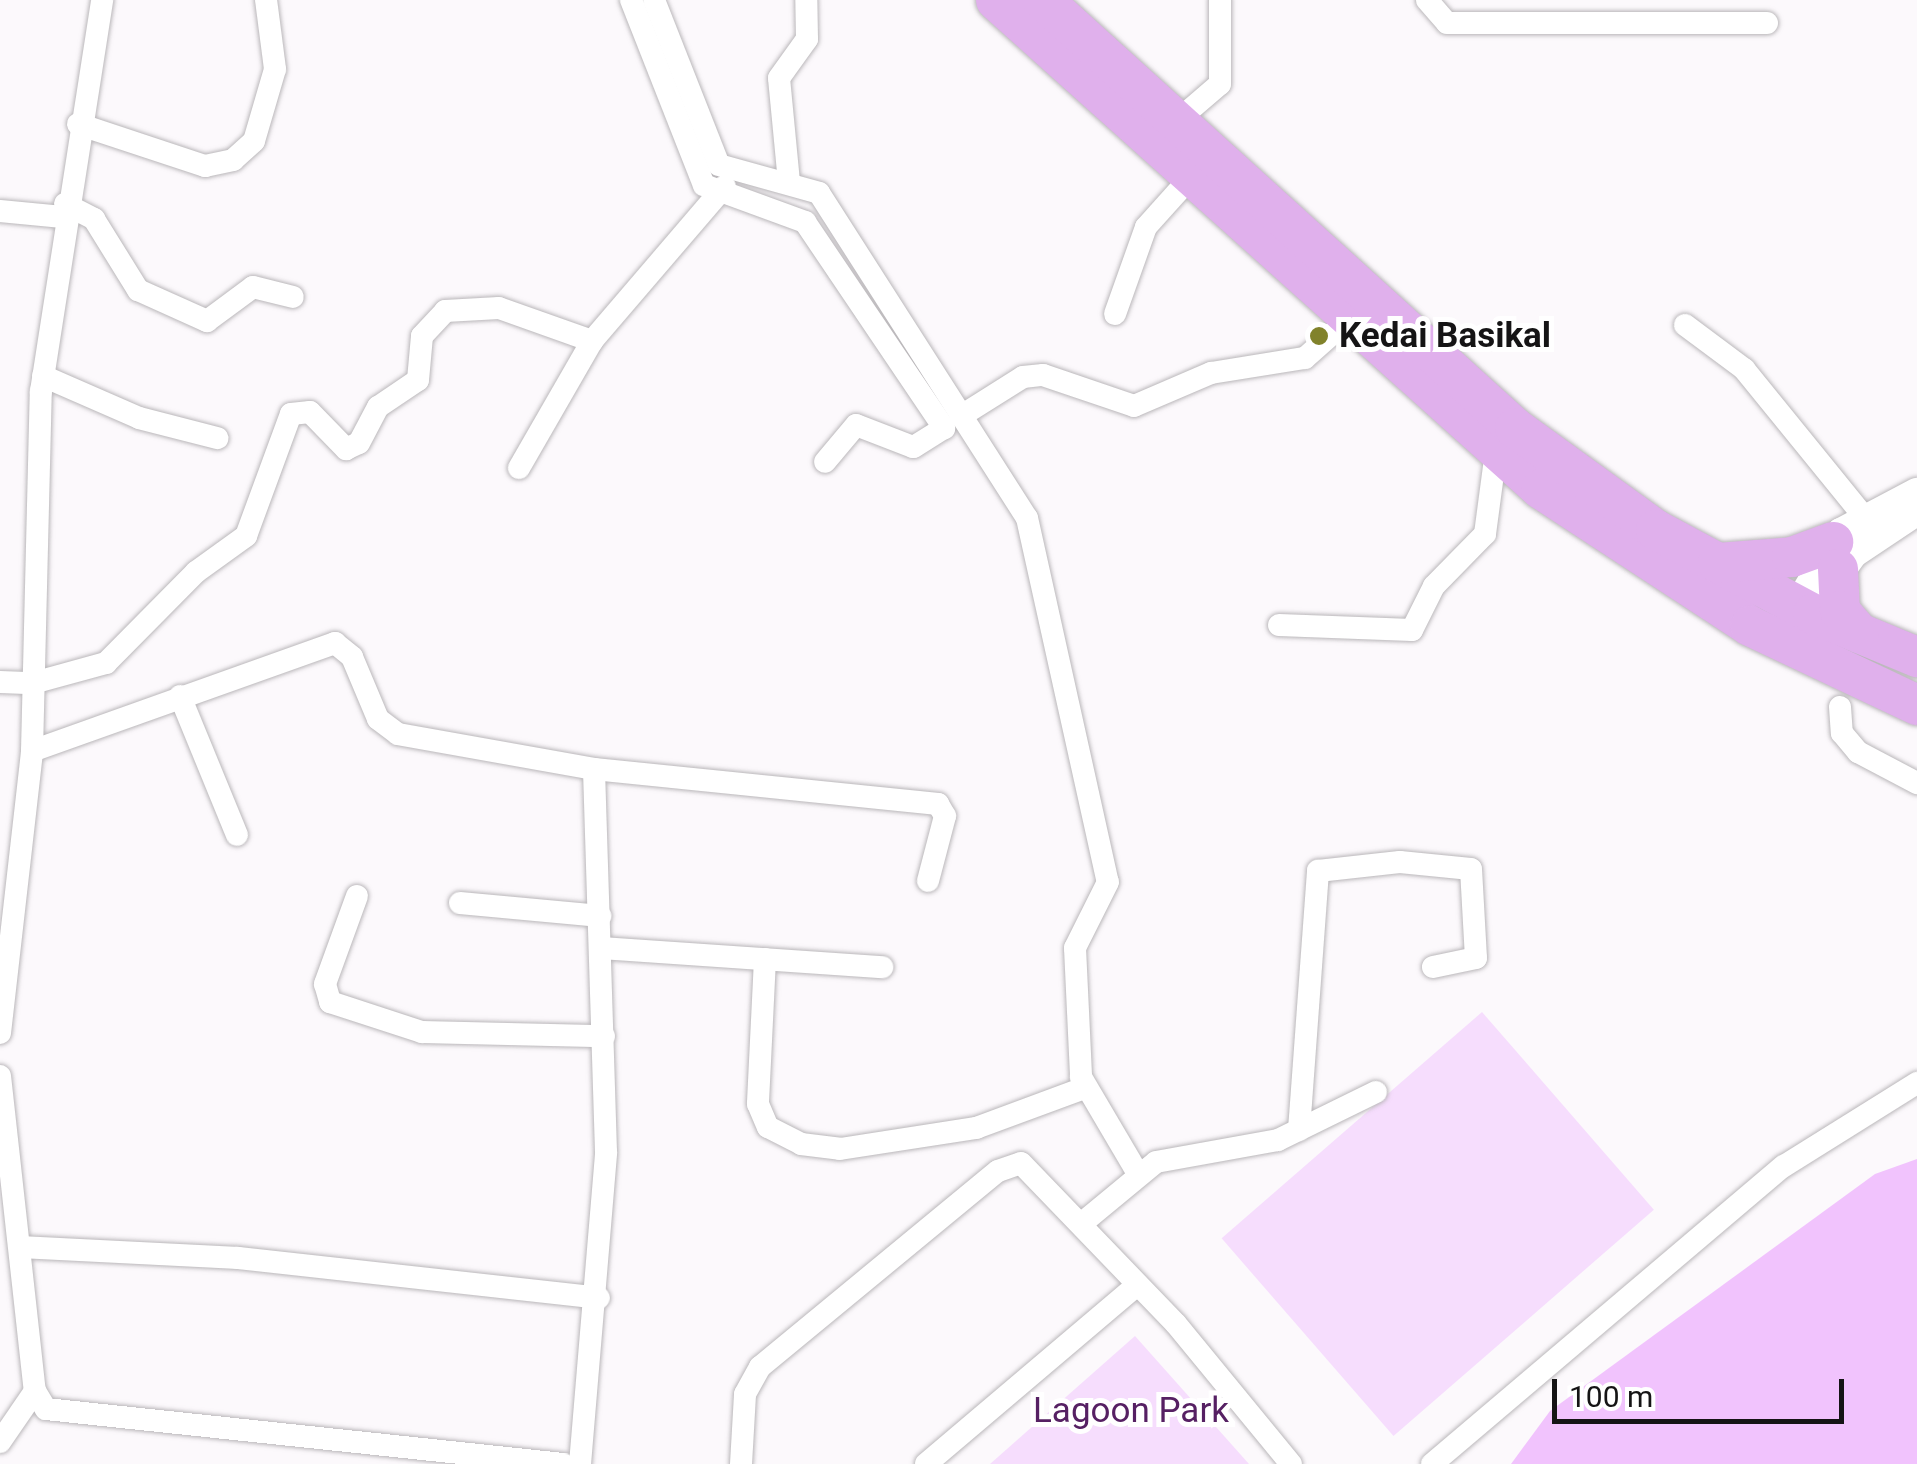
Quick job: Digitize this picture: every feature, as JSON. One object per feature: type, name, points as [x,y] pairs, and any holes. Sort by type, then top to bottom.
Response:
[{"type":"highway","points":[[996,0],[1158,115],[1192,176],[1496,452],[1750,626],[1917,705]]},
{"type":"highway","points":[[1043,0],[1158,115],[1515,428],[1718,564],[1804,614],[1917,658]]},
{"type":"highway","points":[[1718,564],[1792,557],[1853,540],[1840,611],[1859,634]]},
{"type":"highway","points":[[1750,626],[1804,614]]},
{"type":"highway","points":[[1804,614],[1831,667]]},
{"type":"street","points":[[0,1033],[32,751],[43,376],[62,221],[102,0]]},
{"type":"street","points":[[78,124],[206,166],[232,160],[254,141],[274,69],[266,0]]},
{"type":"street","points":[[631,0],[704,185],[720,195],[805,222],[944,428],[914,447],[856,425],[825,462]]},
{"type":"street","points":[[654,0],[716,161],[732,170],[818,192],[1032,532],[1108,882],[1075,948],[1084,1088],[1137,1172]]},
{"type":"street","points":[[789,182],[779,78],[807,39],[806,0]]},
{"type":"street","points":[[1158,115],[1220,84],[1220,0]]},
{"type":"street","points":[[1427,0],[1448,23],[1767,23]]},
{"type":"street","points":[[519,468],[592,341],[720,195],[732,170]]},
{"type":"street","points":[[1115,314],[1146,227],[1192,176]]},
{"type":"street","points":[[0,210],[62,221],[94,220],[138,290],[207,321],[253,287],[293,297]]},
{"type":"street","points":[[0,682],[34,683],[106,662],[196,572],[236,549],[291,414],[310,412],[354,446],[378,407],[418,380],[422,336],[445,311],[499,308],[592,341]]},
{"type":"street","points":[[961,416],[1023,376],[1042,375],[1134,406],[1211,373],[1305,358],[1349,319]]},
{"type":"street","points":[[1684,326],[1744,369],[1853,540]]},
{"type":"street","points":[[43,376],[139,418],[217,438]]},
{"type":"street","points":[[1279,624],[1412,630],[1434,586],[1485,534],[1496,452]]},
{"type":"street","points":[[1804,614],[1853,540],[1917,493]]},
{"type":"street","points":[[1853,540],[1917,512]]},
{"type":"street","points":[[32,751],[336,643],[352,657],[378,718],[398,734],[594,769],[938,804],[945,816],[928,882]]},
{"type":"street","points":[[180,696],[237,835]]},
{"type":"street","points":[[1840,707],[1842,734],[1858,752],[1917,783]]},
{"type":"street","points":[[580,1464],[599,1298],[604,1036],[594,769]]},
{"type":"street","points":[[1299,1130],[1318,872],[1400,862],[1471,869],[1476,958],[1433,967]]},
{"type":"street","points":[[357,896],[325,984],[330,1002],[422,1032],[604,1036]]},
{"type":"street","points":[[460,903],[600,916]]},
{"type":"street","points":[[601,948],[882,967]]},
{"type":"street","points":[[765,959],[758,1104],[768,1127],[801,1144],[840,1149],[976,1128],[1084,1088]]},
{"type":"street","points":[[0,1076],[9,1226],[21,1247],[35,1391],[56,1412],[418,1457],[563,1464]]},
{"type":"street","points":[[1432,1464],[1784,1166],[1917,1082]]},
{"type":"street","points":[[1086,1218],[1137,1172],[1299,1130],[1376,1092]]},
{"type":"street","points":[[741,1464],[745,1394],[760,1366],[998,1171],[1030,1166],[1086,1218],[1137,1284],[1291,1464]]},
{"type":"street","points":[[21,1247],[238,1258],[599,1298]]},
{"type":"street","points":[[926,1464],[1137,1284]]},
{"type":"street","points":[[0,1442],[35,1391]]},
{"type":"green space","points":[[1482,1012],[1654,1210],[1394,1436],[1222,1238]]},
{"type":"green space","name":"Lagoon Park","points":[[1135,1336],[1249,1464],[990,1464]]},
{"type":"shaded area","points":[[1917,1159],[1917,1464],[1511,1464],[1550,1411],[1875,1174]]},
{"type":"place","name":"Kedai Basikal","points":[[1319,336]]}]
